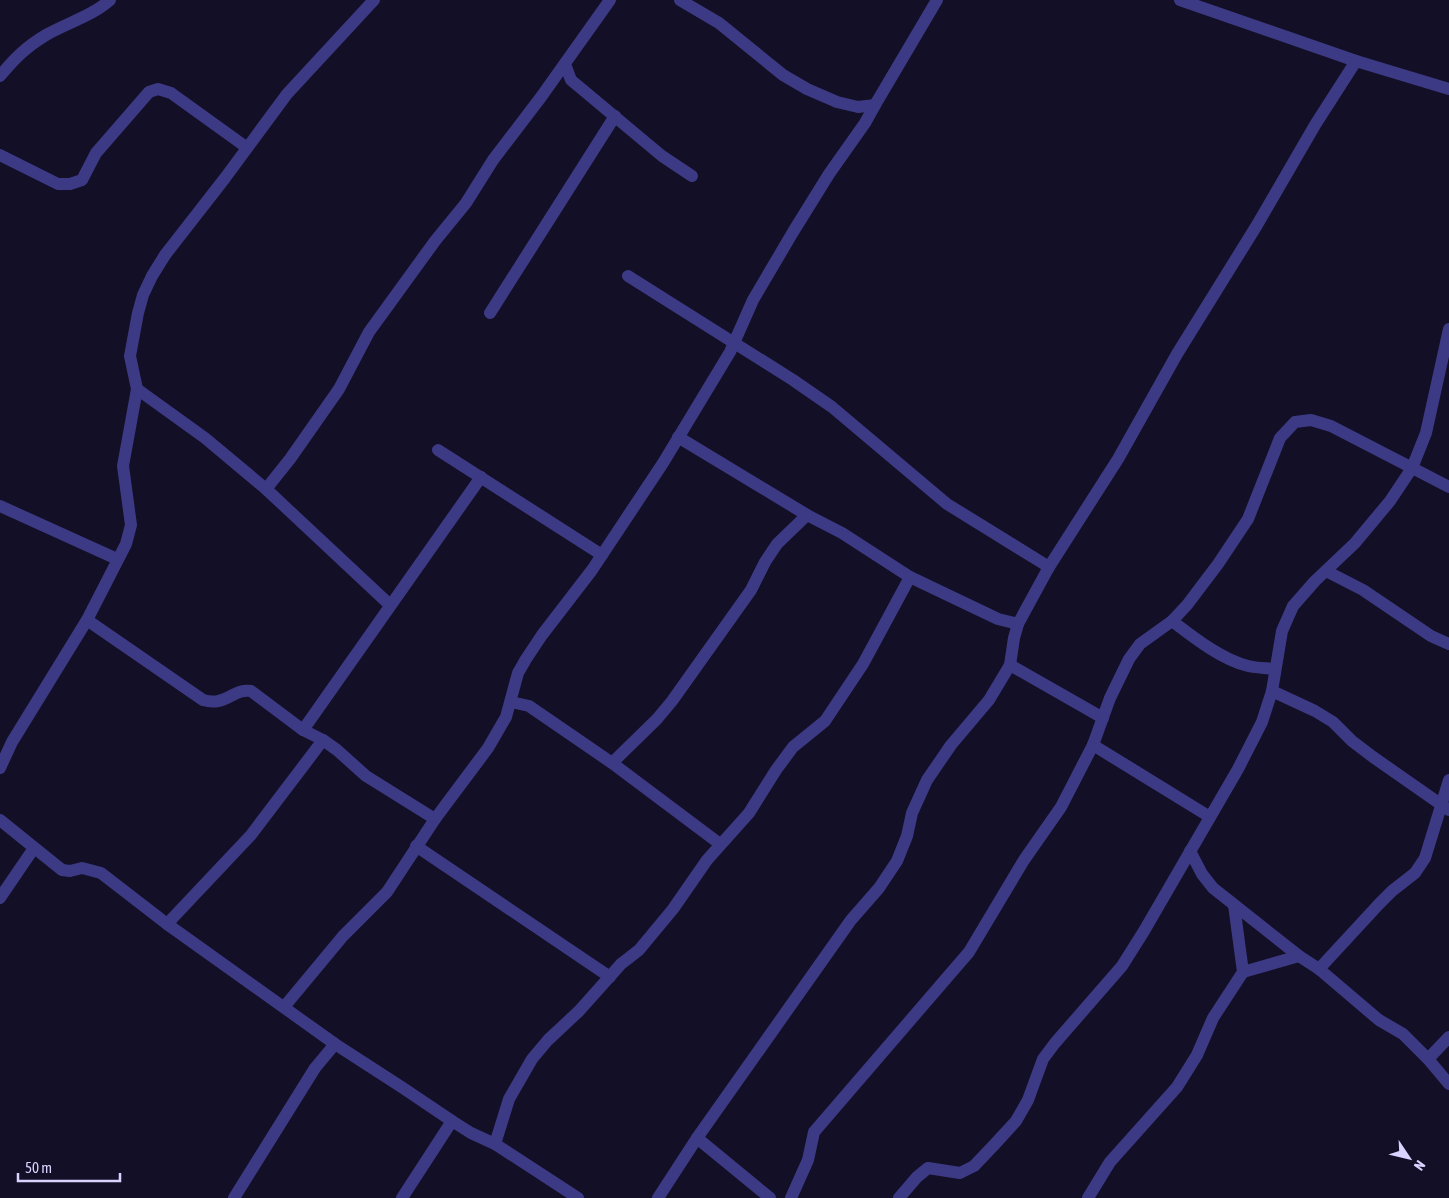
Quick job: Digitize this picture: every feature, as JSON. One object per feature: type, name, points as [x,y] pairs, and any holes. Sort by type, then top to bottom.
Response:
[{"type":"street","points":[[0,76],[19,53],[47,35],[102,7],[110,0]]},
{"type":"street","points":[[0,768],[12,742],[87,620],[126,544],[131,525],[123,466],[136,389],[130,356],[138,312],[143,295],[152,276],[165,255],[287,94],[374,0]]},
{"type":"street","points":[[266,489],[290,459],[334,396],[369,332],[466,203],[493,160],[610,0]]},
{"type":"street","points":[[680,0],[719,23],[783,75],[808,89],[836,102],[858,107],[875,105]]},
{"type":"street","points":[[284,1007],[343,936],[388,892],[434,819],[488,748],[506,717],[518,673],[526,659],[643,496],[734,343],[753,300],[792,232],[828,174],[865,123],[937,0]]},
{"type":"street","points":[[1180,0],[1356,61],[1449,89]]},
{"type":"street","points":[[658,1198],[697,1138],[851,920],[879,888],[898,861],[907,836],[912,813],[928,780],[951,745],[989,700],[1010,665],[1018,624],[1049,567],[1118,459],[1177,354],[1257,225],[1314,125],[1356,61]]},
{"type":"street","points":[[564,64],[571,80],[662,156],[692,176]]},
{"type":"street","points":[[1,159],[58,184],[70,184],[82,180],[96,153],[149,92],[158,89],[172,93],[246,147]]},
{"type":"street","points":[[490,313],[614,116]]},
{"type":"street","points":[[628,276],[793,380],[832,407],[947,504],[1049,567]]},
{"type":"street","points":[[899,1198],[917,1177],[928,1168],[960,1173],[974,1166],[1016,1121],[1028,1100],[1043,1059],[1122,966],[1238,769],[1262,722],[1272,691],[1282,630],[1293,606],[1355,543],[1390,502],[1412,468],[1426,433],[1449,329]]},
{"type":"street","points":[[136,389],[205,438],[266,489],[390,605]]},
{"type":"street","points":[[791,1198],[808,1160],[814,1132],[969,952],[1024,860],[1061,807],[1093,745],[1110,698],[1129,659],[1140,644],[1172,621],[1202,584],[1248,520],[1280,438],[1295,422],[1310,420],[1331,426],[1449,487]]},
{"type":"street","points":[[678,437],[807,515],[842,533],[910,576],[998,619],[1018,624]]},
{"type":"street","points":[[438,450],[602,555]]},
{"type":"street","points":[[303,730],[480,477]]},
{"type":"street","points":[[0,506],[117,560]]},
{"type":"street","points":[[612,763],[656,720],[672,701],[751,590],[765,562],[777,544],[807,515]]},
{"type":"street","points":[[1326,571],[1363,590],[1431,636],[1449,644]]},
{"type":"street","points":[[495,1144],[509,1099],[532,1059],[548,1040],[579,1012],[621,964],[639,950],[654,933],[720,844],[749,813],[793,747],[825,722],[863,664],[910,576]]},
{"type":"street","points":[[87,620],[202,700],[210,702],[223,701],[244,690],[251,691],[303,730],[323,740],[337,750],[366,776],[434,819]]},
{"type":"street","points":[[1172,621],[1201,644],[1223,655],[1248,666],[1275,669]]},
{"type":"street","points":[[1010,665],[1103,718]]},
{"type":"street","points":[[1272,691],[1315,711],[1333,722],[1352,741],[1373,757],[1445,807]]},
{"type":"street","points":[[511,702],[529,706],[612,763],[720,844]]},
{"type":"street","points":[[167,924],[251,835],[323,740]]},
{"type":"street","points":[[1093,745],[1210,817]]},
{"type":"street","points":[[1319,969],[1378,904],[1415,873],[1425,858],[1445,807],[1449,780]]},
{"type":"street","points":[[0,820],[62,870],[70,871],[82,868],[101,873],[167,924],[335,1044],[404,1088],[452,1122],[495,1144],[578,1198]]},
{"type":"street","points":[[416,846],[610,977]]},
{"type":"street","points":[[0,898],[34,848]]},
{"type":"street","points":[[1190,851],[1202,874],[1213,888],[1299,956],[1319,969],[1379,1020],[1403,1034],[1449,1084]]},
{"type":"street","points":[[1088,1198],[1110,1162],[1177,1087],[1197,1055],[1213,1018],[1242,972],[1234,905]]},
{"type":"street","points":[[1242,972],[1299,956]]},
{"type":"street","points":[[1428,1059],[1449,1037]]},
{"type":"street","points":[[234,1198],[315,1068],[335,1044]]},
{"type":"street","points":[[402,1198],[452,1122]]},
{"type":"street","points":[[697,1138],[770,1198]]}]
